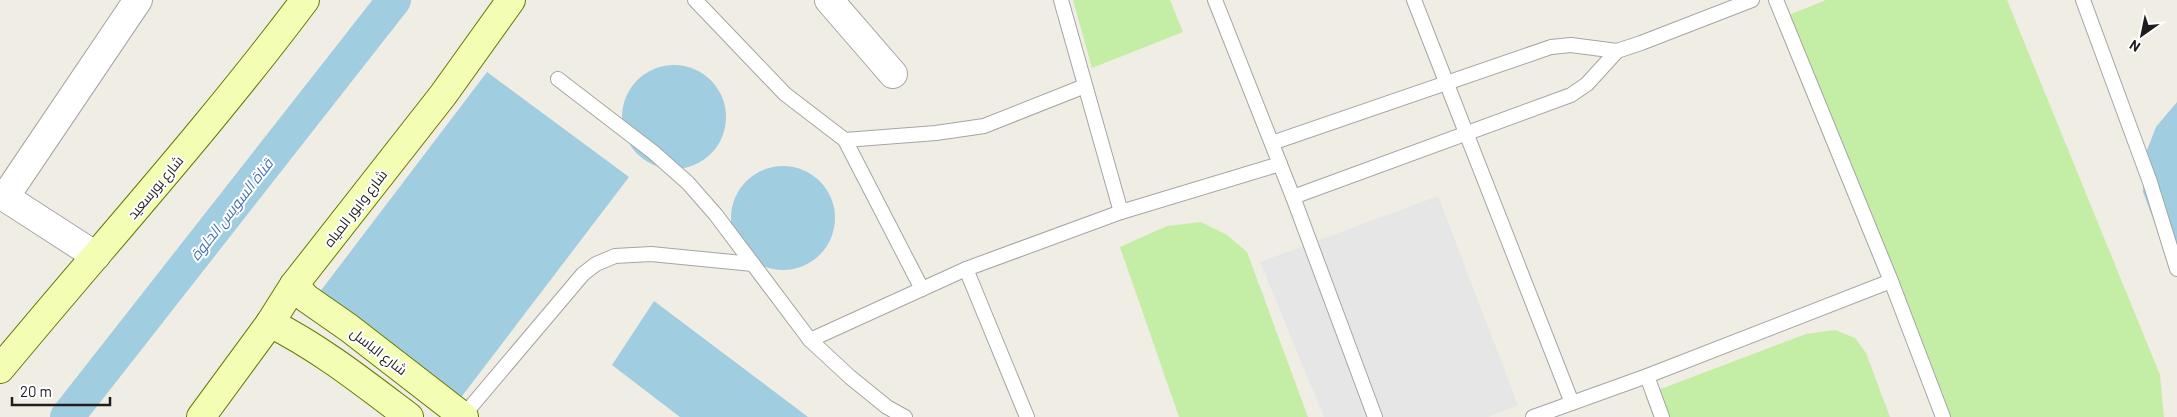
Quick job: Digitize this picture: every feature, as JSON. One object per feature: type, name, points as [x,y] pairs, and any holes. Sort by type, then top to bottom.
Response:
[{"type":"main road","name":"شارع بورسعيد","points":[[4,356],[96,256],[151,192],[244,79],[305,0]]},
{"type":"main road","name":"شارع وابور المياه","points":[[201,417],[270,323],[294,286],[443,95],[511,0]]},
{"type":"main road","name":"شارع الباسل","points":[[294,286],[306,298],[349,328],[464,417]]},
{"type":"main road","points":[[270,323],[302,339],[343,367],[409,417]]},
{"type":"street","points":[[96,256],[2,196],[138,0]]},
{"type":"street","points":[[834,2],[893,74]]},
{"type":"lane","points":[[695,0],[785,94],[845,140],[922,289]]},
{"type":"lane","points":[[1061,0],[1121,212]]},
{"type":"lane","points":[[1215,0],[1293,197],[1375,417]]},
{"type":"lane","points":[[1414,0],[1572,403]]},
{"type":"lane","points":[[1272,143],[1551,47],[1571,45],[1617,51],[1752,0]]},
{"type":"lane","points":[[1776,0],[1891,281],[1943,417]]},
{"type":"lane","points":[[2083,0],[2150,182],[2177,269]]},
{"type":"lane","points":[[1293,197],[1572,95],[1588,84],[1617,51]]},
{"type":"lane","points":[[558,79],[653,152],[688,183],[716,214],[810,340],[850,377],[887,407],[905,417]]},
{"type":"lane","points":[[845,140],[984,126],[1085,86]]},
{"type":"lane","points":[[810,340],[966,269],[1121,212],[1280,164]]},
{"type":"lane","points":[[464,417],[583,274],[596,264],[614,256],[651,254],[754,264]]},
{"type":"lane","points":[[966,269],[1027,417]]},
{"type":"lane","points":[[1533,417],[1647,376],[1891,281]]},
{"type":"lane","points":[[1647,376],[1662,417]]},
{"type":"green space","points":[[1073,0],[1170,0],[1183,32],[1092,68]]},
{"type":"green space","points":[[1826,0],[2007,0],[2160,375],[2164,417],[1938,417],[1782,35],[1789,15]]},
{"type":"green space","points":[[1201,222],[1227,235],[1247,252],[1308,417],[1179,417],[1120,247],[1167,226]]},
{"type":"green space","points":[[1835,330],[1855,338],[1866,353],[1890,417],[1653,417],[1645,395],[1806,334]]},
{"type":"shaded area","points":[[1438,196],[1518,405],[1488,417],[1324,417],[1260,262]]},
{"type":"water","points":[[674,65],[694,69],[711,80],[722,97],[726,117],[722,137],[711,154],[694,165],[674,169],[654,165],[637,154],[626,137],[622,117],[626,97],[637,80],[654,69]]},
{"type":"water","points":[[487,72],[629,177],[456,404],[316,297]]},
{"type":"water","points":[[2177,102],[2177,250],[2155,224],[2143,192],[2144,158],[2156,127]]},
{"type":"water","points":[[783,166],[803,170],[820,181],[831,198],[835,218],[831,238],[820,255],[803,266],[783,270],[763,266],[746,255],[735,238],[731,218],[735,198],[746,181],[763,170]]},
{"type":"water","points":[[654,301],[808,417],[680,417],[612,365]]},
{"type":"waterway","name":"قناة السويس الحلوة","points":[[67,417],[394,0]]}]
